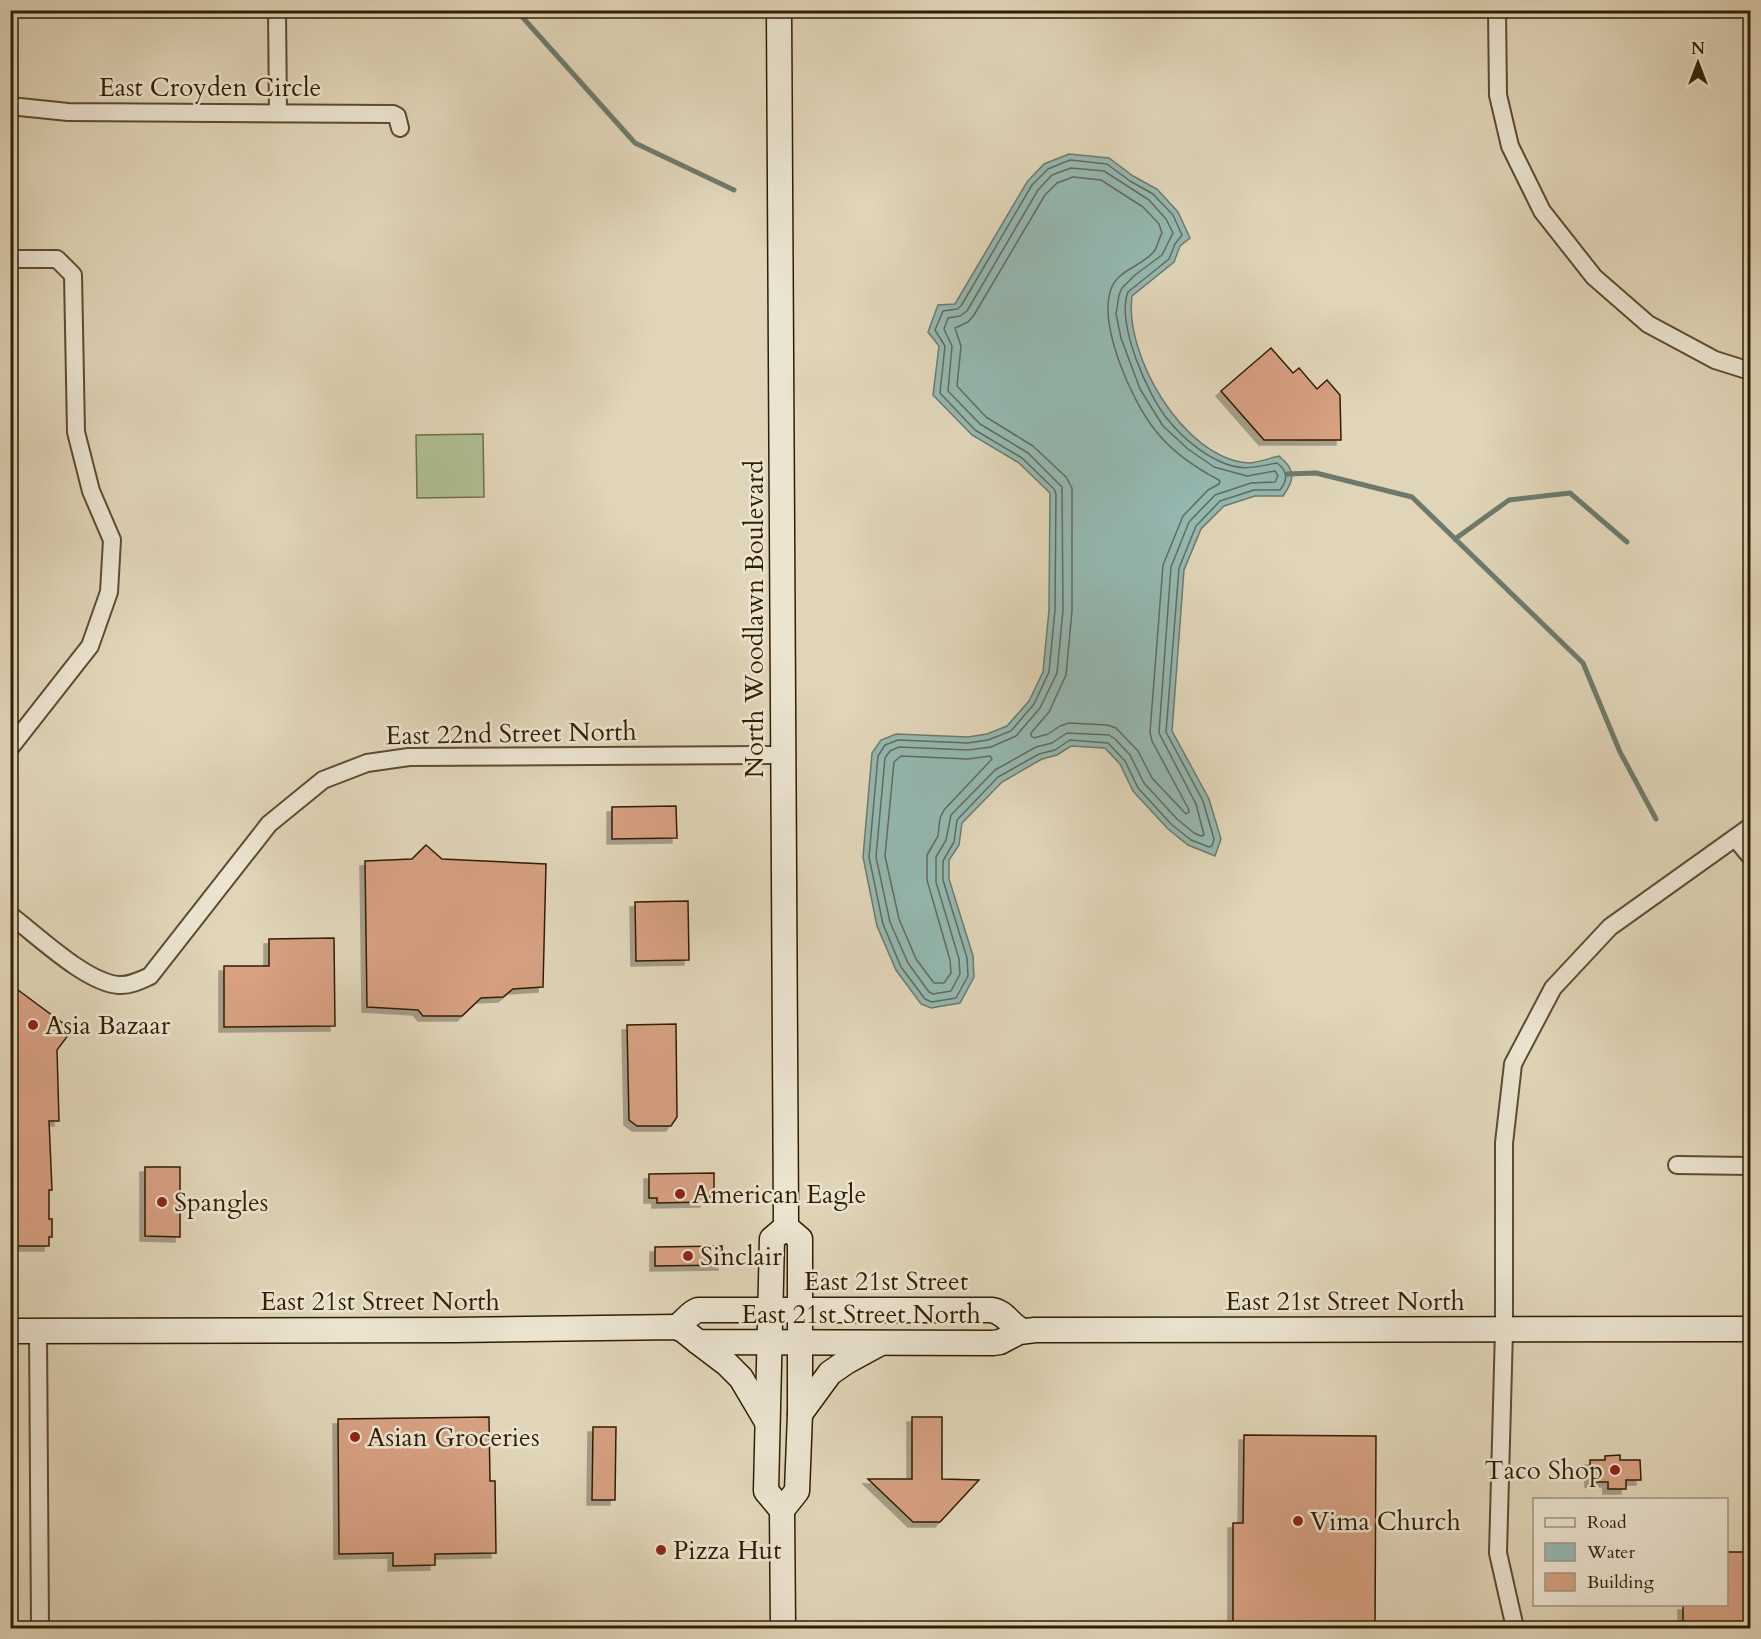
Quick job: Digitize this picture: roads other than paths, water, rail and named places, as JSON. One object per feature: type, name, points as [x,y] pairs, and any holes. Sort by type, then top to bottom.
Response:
[{"type":"main road","name":"North Woodlawn Boulevard","points":[[779,10],[786,1227]]},
{"type":"main road","points":[[782,1510],[766,1491],[772,1239],[786,1227],[800,1239],[800,1414],[796,1491],[782,1510],[783,1629]]},
{"type":"main road","name":"East 21st Street","points":[[676,1327],[687,1320],[692,1312],[698,1310],[991,1310],[1003,1313],[1012,1324],[1024,1331]]},
{"type":"main road","points":[[676,1327],[728,1364],[741,1378],[767,1422]]},
{"type":"main road","name":"East 21st Street North","points":[[10,1331],[676,1327]]},
{"type":"main road","name":"East 21st Street North","points":[[698,1342],[993,1343],[1024,1331],[1750,1329]]},
{"type":"main road","points":[[800,1414],[830,1373],[882,1342]]},
{"type":"street","points":[[277,10],[278,112]]},
{"type":"street","points":[[1497,10],[1498,95],[1510,146],[1542,211],[1594,277],[1648,324],[1715,360],[1750,371]]},
{"type":"street","name":"East Croyden Circle","points":[[10,106],[68,112],[393,114],[397,116],[400,128]]},
{"type":"street","points":[[10,259],[57,259],[74,275],[76,432],[92,491],[112,540],[109,592],[90,646],[10,748]]},
{"type":"street","name":"East 22nd Street North","points":[[10,915],[81,970],[99,980],[119,985],[136,983],[150,976],[269,824],[323,780],[367,763],[409,757],[783,755]]},
{"type":"street","points":[[1515,1629],[1498,1554],[1503,1330],[1503,1143],[1513,1064],[1552,988],[1610,927],[1750,827]]},
{"type":"street","points":[[1735,838],[1750,856]]},
{"type":"street","points":[[1677,1165],[1750,1166]]},
{"type":"street","points":[[38,1331],[40,1629]]},
{"type":"water","points":[[1069,154],[1109,158],[1133,176],[1157,189],[1178,212],[1190,238],[1180,246],[1174,262],[1132,296],[1132,320],[1138,346],[1148,373],[1163,400],[1181,424],[1201,443],[1224,457],[1248,463],[1279,456],[1285,461],[1292,475],[1290,485],[1283,496],[1255,496],[1224,506],[1201,529],[1184,570],[1172,731],[1209,799],[1221,839],[1215,856],[1188,845],[1168,829],[1133,791],[1120,764],[1105,748],[1071,746],[1057,755],[1042,759],[1002,782],[962,823],[959,845],[949,860],[949,879],[973,956],[974,977],[960,1003],[931,1008],[921,1004],[896,970],[877,926],[863,857],[872,753],[881,740],[896,734],[968,737],[987,734],[1007,726],[1029,701],[1043,672],[1049,610],[1050,493],[1019,463],[972,435],[933,395],[939,346],[928,332],[938,305],[955,304],[1027,182],[1044,164]]},
{"type":"waterway","points":[[516,10],[635,143],[734,190]]},
{"type":"waterway","points":[[1287,474],[1316,473],[1412,497],[1583,663],[1620,752],[1656,819]]},
{"type":"waterway","points":[[1455,539],[1509,500],[1570,493],[1627,542]]},
{"type":"place","name":"Asia Bazaar","points":[[33,1025]]},
{"type":"place","name":"American Eagle","points":[[680,1194]]},
{"type":"place","name":"Spangles","points":[[162,1202]]},
{"type":"place","name":"Sinclair","points":[[688,1256]]},
{"type":"place","name":"Asian Groceries","points":[[355,1437]]},
{"type":"place","name":"Taco Shop","points":[[1615,1470]]},
{"type":"place","name":"Vima Church","points":[[1298,1521]]},
{"type":"place","name":"Pizza Hut","points":[[661,1550]]}]
